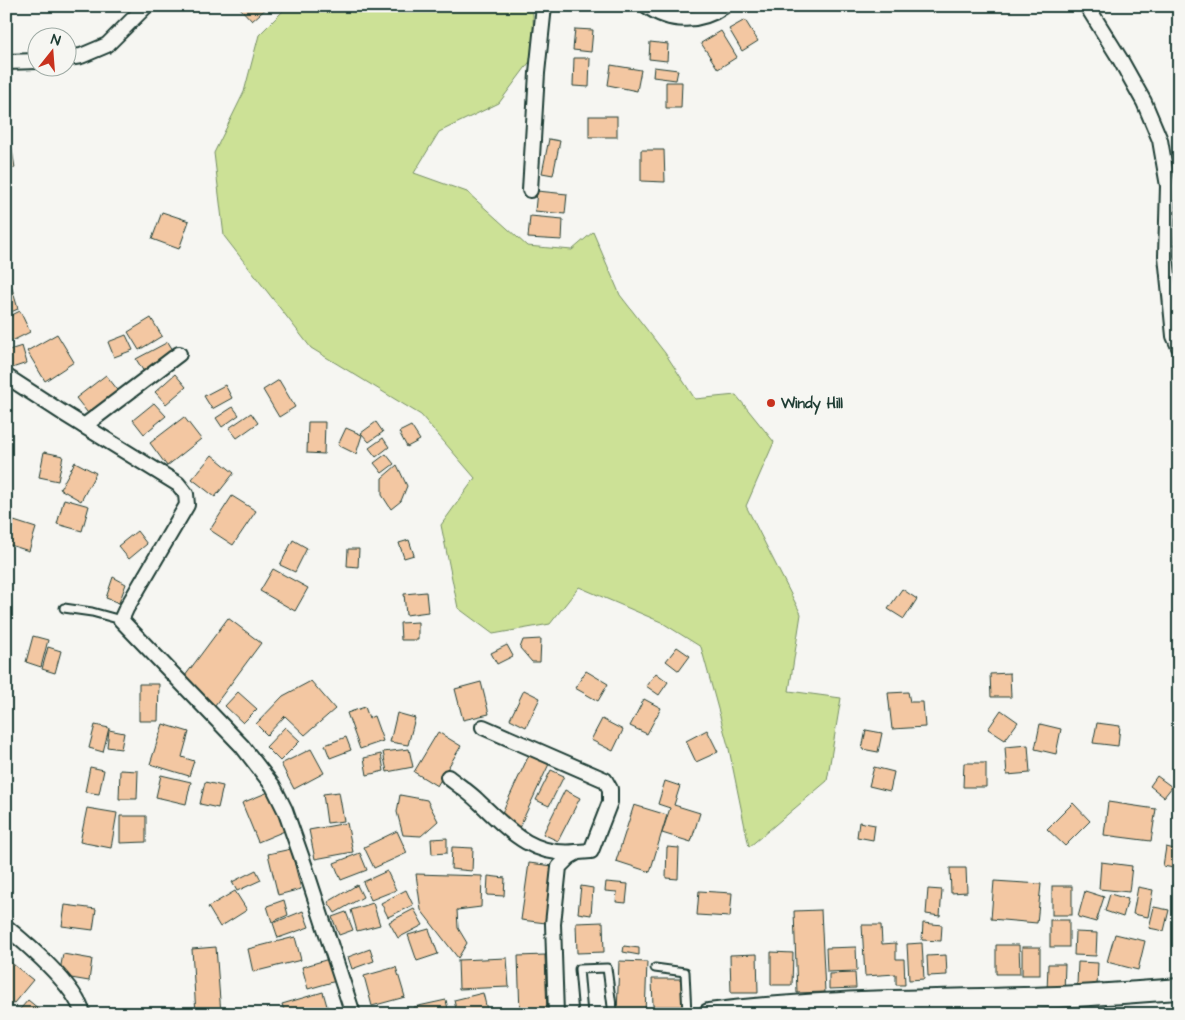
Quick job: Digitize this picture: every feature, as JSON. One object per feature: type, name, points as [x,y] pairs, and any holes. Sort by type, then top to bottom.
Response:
[{"type":"main road","points":[[709,1014],[753,1009],[894,1007],[1179,990]]},
{"type":"street","points":[[78,56],[107,46],[146,6]]},
{"type":"street","points":[[530,190],[537,73],[544,6]]},
{"type":"street","points":[[647,6],[663,16],[696,19],[712,14],[724,6]]},
{"type":"street","points":[[1087,6],[1144,102],[1160,140],[1168,186],[1166,256],[1174,336],[1179,347]]},
{"type":"street","points":[[6,62],[28,61]]},
{"type":"street","points":[[84,426],[179,354]]},
{"type":"street","points":[[6,376],[178,484],[186,494],[187,505],[126,608],[121,620],[242,746],[273,786],[285,810],[353,1014]]},
{"type":"street","points":[[448,777],[477,799],[515,836],[548,852],[562,854],[591,851],[610,802],[610,789],[605,780],[483,727]]},
{"type":"street","points":[[556,1014],[553,924],[559,867],[569,857],[578,852]]},
{"type":"street","points":[[6,927],[29,946],[68,987],[81,1007],[83,1014]]},
{"type":"lane","points":[[64,608],[92,612],[121,620]]},
{"type":"lane","points":[[583,1014],[579,969],[606,968],[613,1014]]},
{"type":"lane","points":[[655,968],[685,972],[687,1014]]},
{"type":"green space","points":[[288,6],[531,6],[534,56],[499,103],[439,132],[414,173],[467,192],[527,246],[572,250],[593,232],[620,295],[665,353],[695,399],[736,395],[774,442],[746,506],[801,614],[789,691],[841,698],[827,781],[749,847],[729,749],[701,647],[661,622],[579,587],[550,624],[493,634],[458,608],[441,525],[475,478],[421,415],[311,348],[224,236],[214,153],[244,92],[259,35]]},
{"type":"building","points":[[241,6],[269,6],[252,21],[240,8]]},
{"type":"building","points":[[745,20],[758,41],[742,51],[729,29]]},
{"type":"building","points":[[575,29],[593,30],[591,52],[573,50]]},
{"type":"building","points":[[721,31],[737,57],[718,69],[701,43]]},
{"type":"building","points":[[650,42],[668,44],[667,61],[649,59]]},
{"type":"building","points":[[574,58],[590,58],[589,87],[573,86]]},
{"type":"building","points":[[611,65],[641,70],[637,91],[608,85]]},
{"type":"building","points":[[654,67],[678,70],[676,80],[653,77]]},
{"type":"building","points":[[666,82],[682,82],[681,108],[666,108]]},
{"type":"building","points":[[589,116],[617,116],[617,137],[589,137]]},
{"type":"building","points":[[9,132],[15,168],[6,170],[6,133]]},
{"type":"building","points":[[549,139],[560,141],[553,175],[542,173]]},
{"type":"building","points":[[641,150],[664,150],[665,182],[641,181]]},
{"type":"building","points":[[537,191],[567,194],[565,214],[535,211]]},
{"type":"building","points":[[162,212],[189,221],[179,249],[152,239]]},
{"type":"building","points":[[530,216],[563,219],[562,240],[528,238]]},
{"type":"building","points":[[11,285],[18,309],[6,314],[6,287]]},
{"type":"building","points":[[20,311],[30,332],[6,344],[6,318]]},
{"type":"building","points":[[151,318],[162,336],[139,350],[128,332]]},
{"type":"building","points":[[57,334],[74,362],[45,381],[27,351]]},
{"type":"building","points":[[126,335],[133,350],[114,357],[108,342]]},
{"type":"building","points":[[168,342],[176,355],[144,372],[136,359]]},
{"type":"building","points":[[22,346],[27,363],[6,370],[6,351]]},
{"type":"building","points":[[175,374],[186,387],[166,404],[155,392]]},
{"type":"building","points":[[106,375],[121,394],[91,417],[76,398]]},
{"type":"building","points":[[279,380],[295,407],[279,417],[263,390]]},
{"type":"building","points":[[225,385],[232,398],[212,409],[204,396]]},
{"type":"building","points":[[154,403],[166,416],[144,434],[133,420]]},
{"type":"building","points":[[233,407],[239,415],[222,427],[216,418]]},
{"type":"building","points":[[251,413],[258,423],[237,438],[229,428]]},
{"type":"building","points":[[184,417],[201,439],[167,466],[150,443]]},
{"type":"building","points":[[308,422],[325,422],[324,454],[307,453]]},
{"type":"building","points":[[376,422],[383,432],[369,442],[361,433]]},
{"type":"building","points":[[411,426],[420,440],[407,447],[399,432]]},
{"type":"building","points":[[346,428],[362,435],[356,454],[338,445]]},
{"type":"building","points":[[383,438],[389,447],[376,457],[369,448]]},
{"type":"building","points":[[44,452],[63,456],[58,481],[39,477]]},
{"type":"building","points":[[386,454],[394,464],[382,473],[374,463]]},
{"type":"building","points":[[212,455],[234,473],[215,497],[192,479]]},
{"type":"building","points":[[75,462],[96,473],[81,501],[60,489]]},
{"type":"building","points":[[397,465],[407,486],[401,501],[391,509],[382,495],[382,478]]},
{"type":"building","points":[[232,496],[256,511],[233,545],[210,530]]},
{"type":"building","points":[[64,499],[89,506],[82,531],[57,524]]},
{"type":"building","points":[[14,521],[36,528],[29,551],[7,544]]},
{"type":"building","points":[[137,531],[147,544],[129,559],[118,546]]},
{"type":"building","points":[[293,540],[307,548],[295,572],[280,565]]},
{"type":"building","points":[[409,540],[414,555],[404,558],[399,543]]},
{"type":"building","points":[[348,549],[359,549],[358,567],[347,566]]},
{"type":"building","points":[[273,569],[308,588],[295,611],[260,591]]},
{"type":"building","points":[[113,577],[126,584],[119,603],[106,598]]},
{"type":"building","points":[[902,589],[917,599],[904,619],[888,609]]},
{"type":"building","points":[[426,592],[428,612],[406,615],[404,594]]},
{"type":"building","points":[[228,618],[261,643],[215,705],[182,680]]},
{"type":"building","points":[[418,622],[418,640],[401,640],[400,623]]},
{"type":"building","points":[[33,636],[48,640],[41,667],[26,662]]},
{"type":"building","points":[[541,639],[540,662],[532,662],[520,648],[523,640]]},
{"type":"building","points":[[507,645],[513,656],[497,664],[491,653]]},
{"type":"building","points":[[48,647],[61,651],[55,673],[42,669]]},
{"type":"building","points":[[677,647],[690,656],[679,671],[666,661]]},
{"type":"building","points":[[586,671],[608,684],[598,701],[575,688]]},
{"type":"building","points":[[656,673],[668,682],[659,695],[646,686]]},
{"type":"building","points":[[1010,673],[1011,697],[991,697],[990,674]]},
{"type":"building","points":[[311,681],[335,709],[305,735],[285,716],[267,735],[256,724],[283,696]]},
{"type":"building","points":[[481,682],[489,714],[463,720],[455,689]]},
{"type":"building","points":[[139,684],[159,684],[158,721],[139,721]]},
{"type":"building","points":[[524,690],[540,698],[526,727],[510,719]]},
{"type":"building","points":[[238,692],[257,709],[243,723],[225,706]]},
{"type":"building","points":[[908,692],[910,702],[923,702],[925,727],[892,729],[888,693]]},
{"type":"building","points":[[644,699],[661,708],[647,734],[630,726]]},
{"type":"building","points":[[365,707],[369,718],[374,716],[383,741],[360,749],[347,713]]},
{"type":"building","points":[[1001,710],[1018,722],[1005,740],[988,729]]},
{"type":"building","points":[[397,713],[415,718],[408,745],[390,742]]},
{"type":"building","points":[[602,719],[623,730],[613,751],[591,740]]},
{"type":"building","points":[[1097,723],[1120,726],[1118,746],[1093,743]]},
{"type":"building","points":[[163,724],[189,732],[182,757],[194,761],[189,776],[150,764]]},
{"type":"building","points":[[1040,724],[1061,729],[1056,754],[1035,749]]},
{"type":"building","points":[[95,725],[109,728],[103,752],[89,748]]},
{"type":"building","points":[[285,727],[300,741],[280,761],[266,747]]},
{"type":"building","points":[[109,730],[124,733],[121,749],[107,747]]},
{"type":"building","points":[[707,730],[718,752],[696,762],[686,741]]},
{"type":"building","points":[[866,730],[882,733],[878,752],[862,749]]},
{"type":"building","points":[[438,732],[461,746],[437,786],[414,772]]},
{"type":"building","points":[[346,737],[351,750],[330,758],[325,745]]},
{"type":"building","points":[[1028,745],[1030,773],[1007,775],[1005,747]]},
{"type":"building","points":[[311,749],[324,773],[294,789],[281,764]]},
{"type":"building","points":[[409,749],[413,767],[387,772],[383,752]]},
{"type":"building","points":[[381,754],[384,771],[367,775],[364,758]]},
{"type":"building","points":[[529,755],[549,764],[519,828],[499,819]]},
{"type":"building","points":[[964,763],[986,763],[986,787],[963,787]]},
{"type":"building","points":[[90,767],[104,770],[99,794],[85,792]]},
{"type":"building","points":[[874,767],[894,772],[890,791],[869,786]]},
{"type":"building","points":[[120,770],[138,771],[137,799],[119,799]]},
{"type":"building","points":[[551,770],[564,776],[549,806],[536,800]]},
{"type":"building","points":[[161,775],[191,782],[186,804],[156,797]]},
{"type":"building","points":[[1157,776],[1172,787],[1164,797],[1150,786]]},
{"type":"building","points":[[665,781],[680,786],[674,805],[700,813],[691,842],[662,833],[670,808],[658,804]]},
{"type":"building","points":[[205,782],[223,786],[218,808],[200,804]]},
{"type":"building","points":[[565,790],[580,798],[558,841],[543,834]]},
{"type":"building","points":[[271,791],[287,830],[258,842],[242,803]]},
{"type":"building","points":[[339,792],[344,821],[327,823],[323,794]]},
{"type":"building","points":[[400,795],[427,800],[438,821],[421,836],[403,835],[397,812]]},
{"type":"building","points":[[1108,802],[1156,809],[1151,841],[1104,835]]},
{"type":"building","points":[[1073,803],[1090,821],[1065,846],[1047,829]]},
{"type":"building","points":[[634,805],[667,815],[650,872],[616,861]]},
{"type":"building","points":[[87,808],[117,813],[111,848],[80,842]]},
{"type":"building","points":[[120,816],[146,816],[146,842],[120,843]]},
{"type":"building","points":[[859,822],[875,825],[873,840],[857,837]]},
{"type":"building","points":[[347,823],[353,852],[315,859],[309,830]]},
{"type":"building","points":[[397,831],[407,853],[374,868],[364,847]]},
{"type":"building","points":[[447,838],[447,853],[432,854],[431,839]]},
{"type":"building","points":[[452,847],[473,848],[472,871],[451,869]]},
{"type":"building","points":[[667,847],[679,848],[678,879],[666,878]]},
{"type":"building","points":[[1166,847],[1179,850],[1179,869],[1163,866]]},
{"type":"building","points":[[291,849],[301,889],[278,895],[268,854]]},
{"type":"building","points":[[360,853],[367,870],[341,880],[334,863]]},
{"type":"building","points":[[1101,862],[1132,866],[1129,892],[1099,889]]},
{"type":"building","points":[[529,863],[553,866],[546,923],[521,920]]},
{"type":"building","points":[[950,868],[966,868],[967,892],[951,893]]},
{"type":"building","points":[[256,870],[261,880],[237,891],[232,882]]},
{"type":"building","points":[[387,871],[396,890],[371,900],[363,882]]},
{"type":"building","points":[[416,874],[482,876],[481,907],[457,910],[458,928],[467,943],[458,958],[421,910]]},
{"type":"building","points":[[488,876],[505,878],[504,896],[487,895]]},
{"type":"building","points":[[994,881],[1041,884],[1037,923],[991,919]]},
{"type":"building","points":[[606,882],[628,884],[626,903],[616,902],[617,892],[605,891]]},
{"type":"building","points":[[357,885],[363,897],[335,913],[328,902]]},
{"type":"building","points":[[581,886],[593,888],[591,915],[578,913]]},
{"type":"building","points":[[1052,886],[1072,886],[1072,915],[1052,915]]},
{"type":"building","points":[[1138,887],[1153,890],[1148,917],[1133,914]]},
{"type":"building","points":[[928,889],[942,890],[940,916],[926,914]]},
{"type":"building","points":[[406,890],[413,905],[388,917],[381,903]]},
{"type":"building","points":[[235,891],[247,910],[220,927],[208,907]]},
{"type":"building","points":[[699,891],[732,893],[730,917],[697,915]]},
{"type":"building","points":[[1085,891],[1104,897],[1096,922],[1078,917]]},
{"type":"building","points":[[1110,894],[1128,899],[1123,917],[1105,911]]},
{"type":"building","points":[[284,900],[288,915],[272,922],[267,906]]},
{"type":"building","points":[[373,903],[380,925],[357,931],[351,910]]},
{"type":"building","points":[[65,905],[96,909],[93,930],[62,926]]},
{"type":"building","points":[[1154,907],[1169,910],[1164,931],[1149,928]]},
{"type":"building","points":[[414,909],[423,925],[398,938],[389,922]]},
{"type":"building","points":[[821,910],[825,992],[797,993],[794,911]]},
{"type":"building","points":[[303,911],[309,927],[278,938],[273,923]]},
{"type":"building","points":[[346,912],[353,930],[339,935],[332,917]]},
{"type":"building","points":[[1050,920],[1069,920],[1069,947],[1050,947]]},
{"type":"building","points":[[603,922],[604,952],[577,953],[576,923]]},
{"type":"building","points":[[923,923],[942,925],[941,941],[922,940]]},
{"type":"building","points":[[862,925],[881,925],[882,944],[896,943],[896,959],[904,959],[905,985],[896,985],[896,974],[865,976]]},
{"type":"building","points":[[429,929],[438,954],[417,961],[408,935]]},
{"type":"building","points":[[1075,932],[1097,933],[1096,956],[1074,955]]},
{"type":"building","points":[[1115,934],[1145,941],[1138,970],[1107,962]]},
{"type":"building","points":[[295,937],[301,960],[253,972],[248,949]]},
{"type":"building","points":[[922,943],[924,979],[909,980],[907,944]]},
{"type":"building","points":[[996,945],[1019,945],[1020,974],[996,974]]},
{"type":"building","points":[[624,946],[639,948],[639,955],[623,952]]},
{"type":"building","points":[[216,947],[221,1014],[196,1014],[192,949]]},
{"type":"building","points":[[856,947],[857,971],[827,972],[826,948]]},
{"type":"building","points":[[1022,947],[1040,947],[1040,975],[1022,975]]},
{"type":"building","points":[[370,949],[374,961],[352,969],[348,957]]},
{"type":"building","points":[[771,952],[793,953],[792,985],[771,985]]},
{"type":"building","points":[[63,954],[92,959],[89,981],[59,976]]},
{"type":"building","points":[[757,954],[758,993],[731,993],[730,955]]},
{"type":"building","points":[[545,955],[547,1014],[520,1014],[518,956]]},
{"type":"building","points":[[946,955],[947,975],[928,976],[927,956]]},
{"type":"building","points":[[507,958],[509,987],[459,989],[458,960]]},
{"type":"building","points":[[329,959],[336,981],[308,989],[302,967]]},
{"type":"building","points":[[9,961],[33,980],[9,1009],[6,1006],[6,964]]},
{"type":"building","points":[[619,961],[647,962],[645,1014],[617,1014]]},
{"type":"building","points":[[1078,962],[1098,963],[1097,986],[1077,985]]},
{"type":"building","points":[[1048,964],[1065,964],[1064,993],[1047,992]]},
{"type":"building","points":[[396,967],[405,997],[372,1006],[364,976]]},
{"type":"building","points":[[855,973],[856,988],[829,989],[829,974]]},
{"type":"building","points":[[652,979],[683,979],[684,1006],[653,1006]]},
{"type":"building","points":[[323,992],[329,1013],[285,1014],[282,1004]]},
{"type":"building","points":[[483,993],[488,1014],[457,1014],[454,1000]]},
{"type":"building","points":[[28,1000],[45,1014],[16,1014]]},
{"type":"building","points":[[446,1000],[449,1014],[416,1014],[414,1007]]},
{"type":"place","name":"Windy Hill","points":[[771,403]]}]
